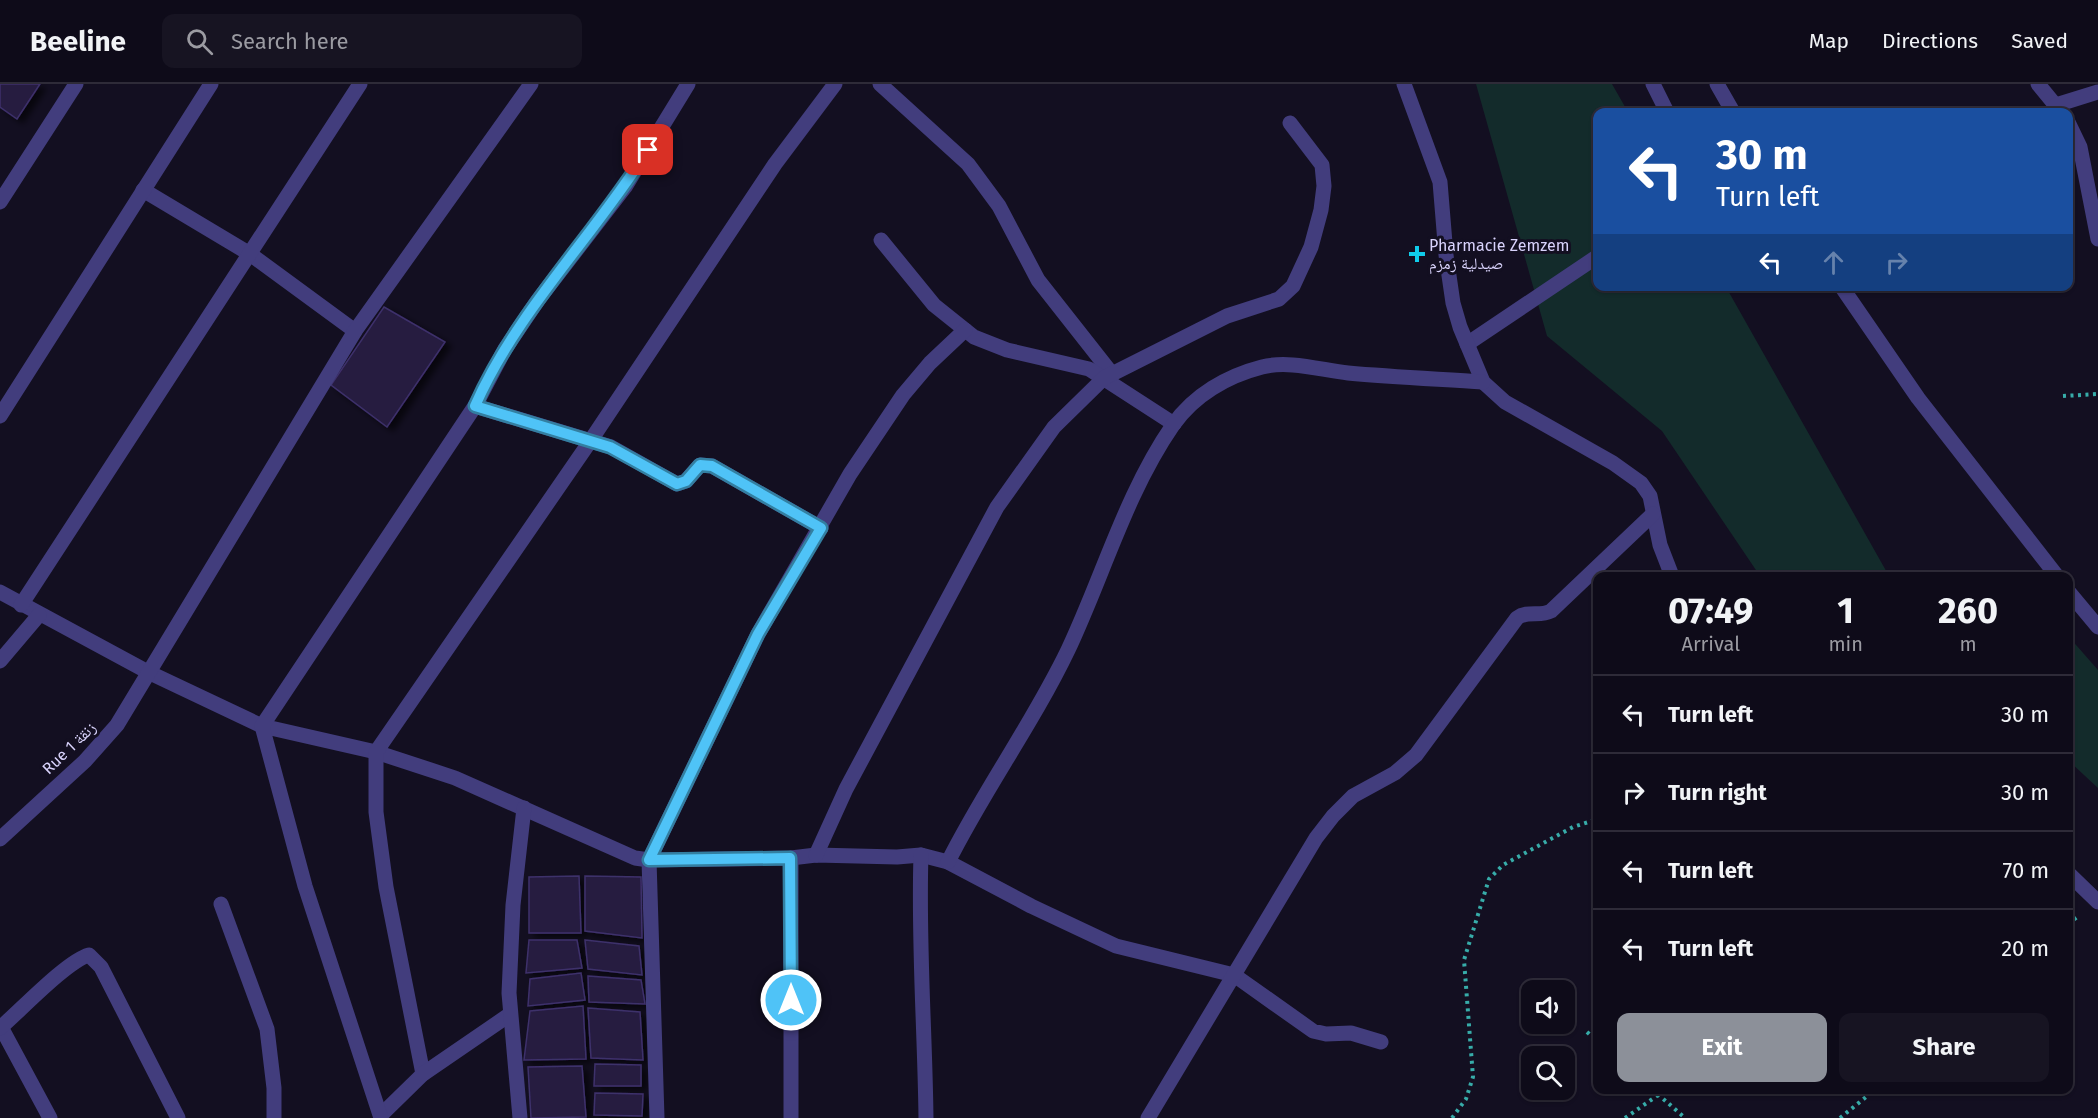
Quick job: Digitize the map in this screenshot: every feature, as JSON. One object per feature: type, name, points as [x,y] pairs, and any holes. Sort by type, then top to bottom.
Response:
[{"type":"street","points":[[0,202],[76,84]]},
{"type":"street","points":[[0,416],[211,84]]},
{"type":"street","points":[[21,605],[360,84]]},
{"type":"street","name":"Rue 1 زنقة","points":[[0,839],[102,744],[117,725],[356,331],[531,84]]},
{"type":"street","points":[[509,1015],[423,1074],[381,1116],[305,886],[262,726],[475,406],[505,349],[538,300],[625,187],[688,84]]},
{"type":"street","points":[[423,1074],[386,887],[376,812],[376,752],[591,440],[775,164],[835,84]]},
{"type":"street","points":[[880,84],[968,164],[999,206],[1038,280],[1108,376]]},
{"type":"street","points":[[1404,84],[1440,182],[1448,277],[1460,327],[1483,382],[1505,402],[1633,476],[1650,496],[1660,545],[1670,572]]},
{"type":"street","points":[[1653,84],[1665,108]]},
{"type":"street","points":[[1717,84],[1731,108]]},
{"type":"street","points":[[2038,84],[2058,108]]},
{"type":"street","points":[[2061,108],[2098,92]]},
{"type":"street","points":[[816,855],[846,789],[997,507],[1054,427],[1108,376],[1237,311],[1273,302],[1293,285],[1311,247],[1321,210],[1324,186],[1322,165],[1290,123]]},
{"type":"street","points":[[2073,132],[2080,147],[2098,239]]},
{"type":"street","points":[[143,190],[250,254],[356,331]]},
{"type":"street","points":[[881,240],[934,305],[964,330],[985,343],[1076,364],[1108,376],[1174,424]]},
{"type":"street","points":[[1467,344],[1593,259]]},
{"type":"street","points":[[1844,291],[1918,398],[2054,572]]},
{"type":"street","points":[[657,1118],[649,860],[758,634],[850,474],[903,395],[930,363],[964,330]]},
{"type":"street","points":[[948,862],[975,808],[1050,684],[1146,471],[1174,424],[1197,397],[1209,389],[1264,366],[1290,366],[1347,373],[1483,382]]},
{"type":"street","points":[[475,406],[610,447],[677,484],[686,481],[700,465],[712,466],[821,528]]},
{"type":"street","points":[[1148,1118],[1316,838],[1333,816],[1353,796],[1395,773],[1416,755],[1455,706],[1517,618],[1523,614],[1544,614],[1551,611],[1653,514]]},
{"type":"street","points":[[0,592],[148,672],[262,726],[376,752],[455,778],[619,852],[649,860],[790,858],[816,855],[897,858],[921,855],[948,862],[1031,906],[1116,946],[1234,975],[1313,1031],[1326,1034],[1351,1033],[1381,1042]]},
{"type":"street","points":[[2073,597],[2098,627]]},
{"type":"street","points":[[0,661],[39,615]]},
{"type":"street","points":[[519,1118],[509,1015],[513,905],[524,808]]},
{"type":"street","points":[[921,855],[919,918],[926,1118]]},
{"type":"street","points":[[790,858],[791,1118]]},
{"type":"street","points":[[2073,878],[2098,902]]},
{"type":"street","points":[[221,904],[267,1029],[272,1066],[274,1118]]},
{"type":"street","points":[[50,1118],[1,1028],[69,967],[82,957],[89,955],[101,967],[178,1118]]},
{"type":"path","points":[[2062,396],[2098,394]]},
{"type":"path","points":[[1452,1118],[1466,1098],[1473,1077],[1464,960],[1489,879],[1503,865],[1573,827],[1593,821]]},
{"type":"path","points":[[1587,1032],[1593,1037]]},
{"type":"path","points":[[1840,1118],[1870,1094]]},
{"type":"path","points":[[1625,1118],[1659,1095],[1685,1118]]},
{"type":"green space","points":[[1476,84],[1612,84],[1626,108],[1593,108],[1593,291],[1728,291],[1887,572],[1757,572],[1662,431],[1547,336]]},
{"type":"green space","points":[[2073,642],[2098,670],[2098,788],[2073,765]]},
{"type":"building","points":[[0,84],[40,84],[17,119],[0,107]]},
{"type":"building","points":[[384,307],[445,342],[387,427],[331,385]]},
{"type":"building","points":[[579,876],[581,933],[529,933],[529,877]]},
{"type":"building","points":[[585,876],[641,877],[642,938],[585,931]]},
{"type":"building","points":[[529,940],[577,940],[582,968],[526,973]]},
{"type":"building","points":[[585,940],[639,946],[642,975],[588,969]]},
{"type":"building","points":[[581,973],[585,1000],[528,1006],[530,979]]},
{"type":"building","points":[[588,976],[641,980],[645,1004],[589,1002]]},
{"type":"building","points":[[583,1006],[586,1059],[524,1060],[530,1011]]},
{"type":"building","points":[[588,1008],[640,1012],[643,1060],[591,1058]]},
{"type":"building","points":[[595,1064],[641,1065],[641,1086],[594,1086]]},
{"type":"building","points":[[582,1066],[586,1117],[531,1118],[528,1067]]},
{"type":"building","points":[[595,1093],[643,1094],[642,1116],[594,1115]]},
{"type":"place","name":"Pharmacie Zemzem صيدلية زمزم","points":[[1417,254]]},
{"type":"route","points":[[648,150],[603,217],[538,300],[505,349],[475,406],[610,447],[677,484],[686,481],[700,465],[712,466],[821,528],[758,634],[649,860],[790,858],[791,1000]]}]
